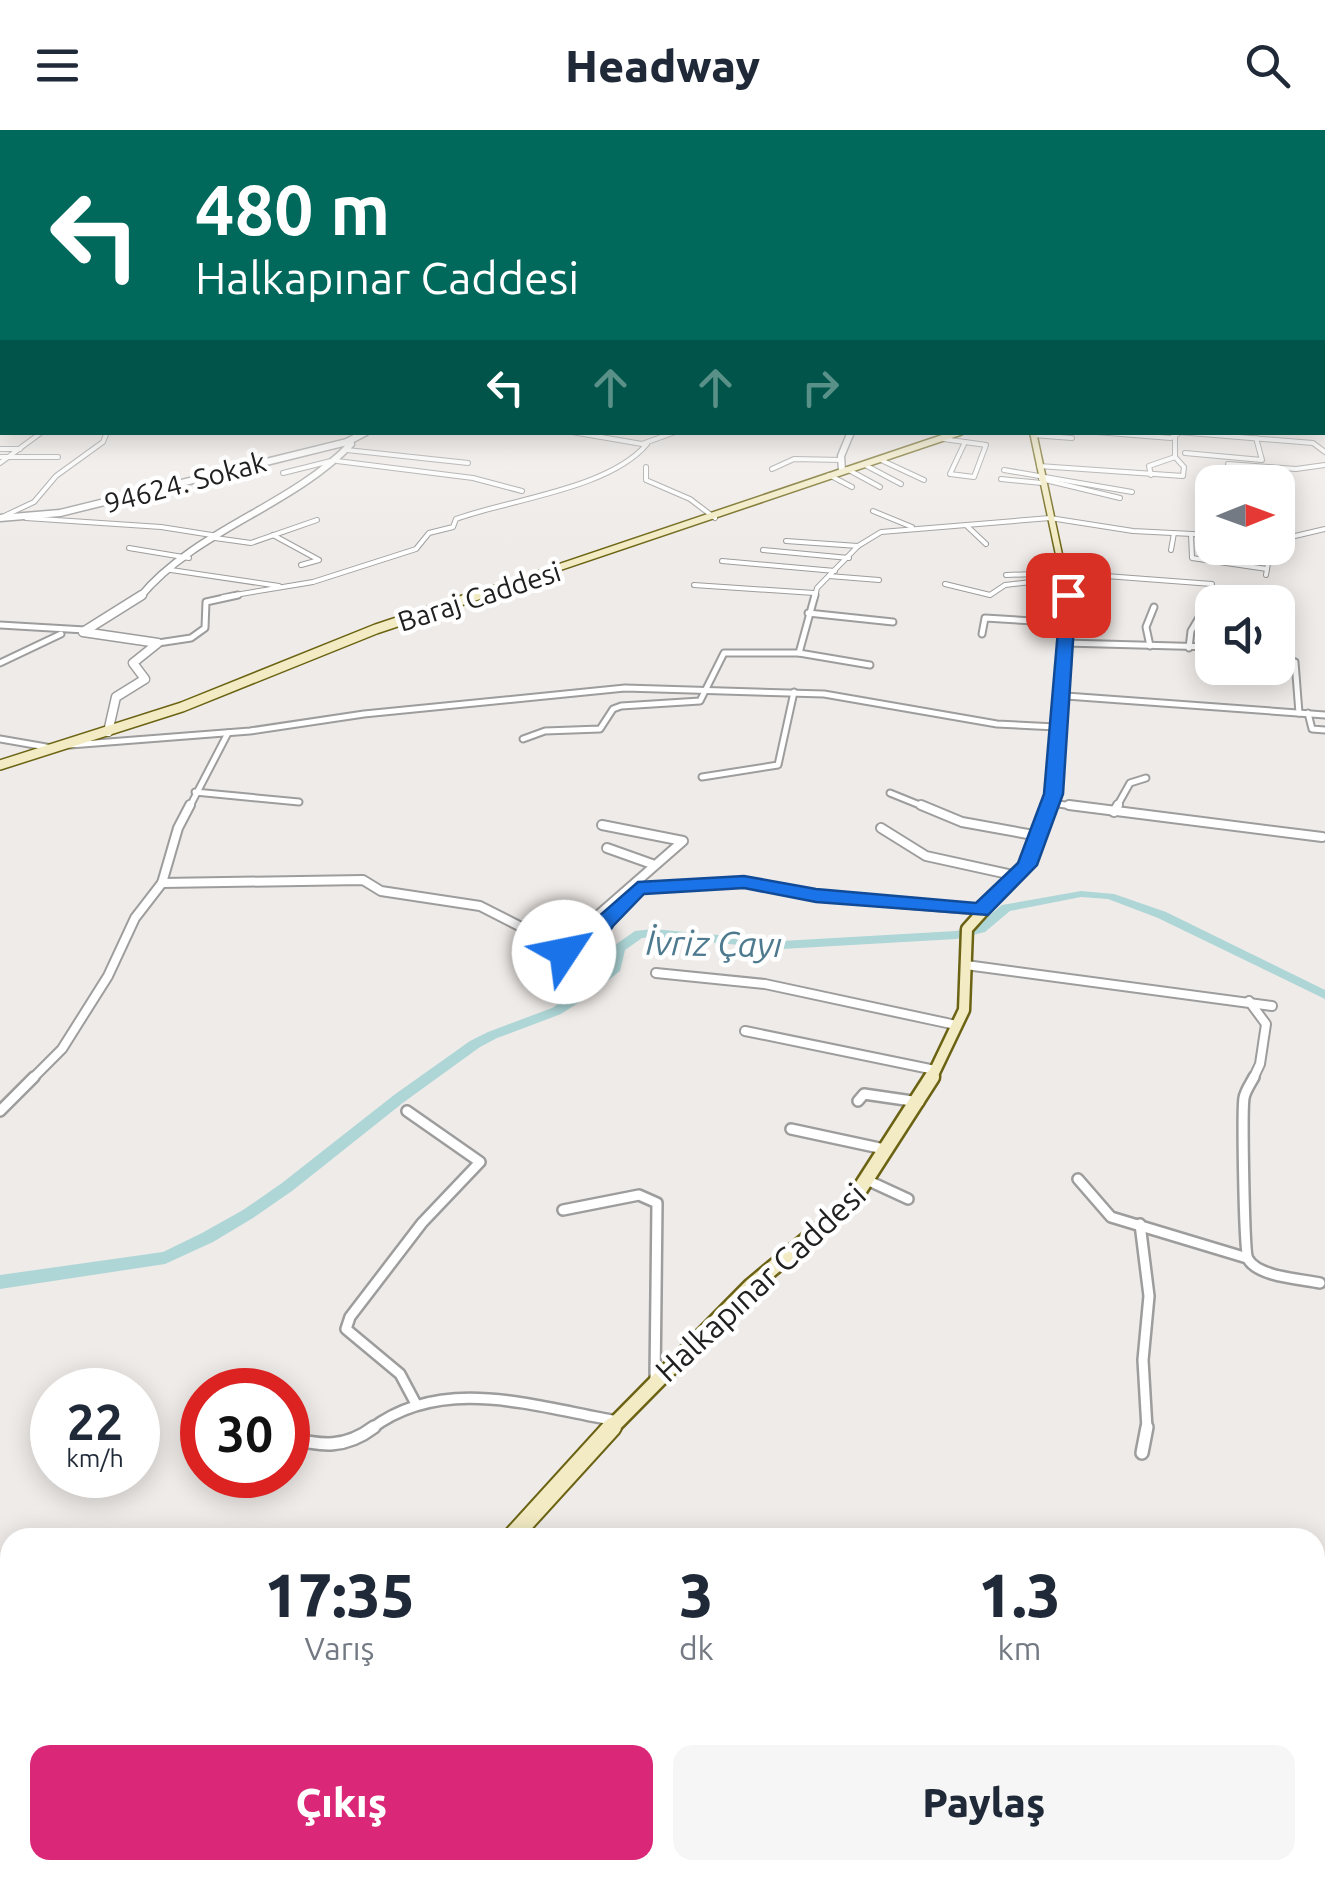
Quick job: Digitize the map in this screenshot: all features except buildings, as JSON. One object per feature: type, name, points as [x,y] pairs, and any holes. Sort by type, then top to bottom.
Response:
[{"type":"main road","name":"Baraj Caddesi","points":[[0,765],[70,745],[256,680],[376,629],[953,435]]},
{"type":"main road","name":"Halkapınar Caddesi","points":[[520,1528],[617,1421],[777,1262],[842,1212],[869,1181],[935,1070],[968,994],[965,939],[981,910],[1017,876],[1039,836],[1059,769],[1056,727],[1066,644],[1066,576],[1033,435]]},
{"type":"street","points":[[10,456],[38,435]]},
{"type":"street","points":[[0,518],[34,502],[56,476],[103,442],[106,435]]},
{"type":"street","name":"94624. Sokak","points":[[0,518],[26,518],[91,506],[347,446],[362,435]]},
{"type":"street","points":[[591,435],[647,444]]},
{"type":"street","points":[[0,625],[65,632],[85,630],[158,643],[198,635],[205,628],[206,602],[313,582],[358,564],[416,550],[429,532],[453,527],[456,519],[576,480],[599,479],[629,464],[647,444],[668,435]]},
{"type":"street","points":[[850,435],[841,460],[845,470],[880,487]]},
{"type":"street","points":[[1043,435],[1072,438]]},
{"type":"street","points":[[1000,478],[1040,476],[1074,468],[1182,476],[1184,467],[1175,458],[1177,435]]},
{"type":"street","points":[[1221,449],[1217,435],[1313,443],[1325,452]]},
{"type":"street","points":[[1242,437],[1246,450]]},
{"type":"street","points":[[1256,438],[1262,460],[1268,465]]},
{"type":"street","points":[[943,439],[986,444],[974,477],[950,474],[965,442]]},
{"type":"street","points":[[85,630],[140,597],[216,537],[338,460],[347,446],[468,463]]},
{"type":"street","points":[[0,456],[20,449]]},
{"type":"street","points":[[1184,453],[1262,460]]},
{"type":"street","points":[[0,456],[58,457]]},
{"type":"street","points":[[1073,458],[1074,468]]},
{"type":"street","points":[[1151,475],[1149,466],[1175,458]]},
{"type":"street","points":[[772,469],[794,459],[841,460]]},
{"type":"street","points":[[284,472],[338,460],[474,478],[522,490]]},
{"type":"street","points":[[882,460],[924,480]]},
{"type":"street","points":[[956,462],[979,465]]},
{"type":"street","points":[[1228,464],[1248,465]]},
{"type":"street","points":[[864,465],[902,484]]},
{"type":"street","points":[[1295,466],[1325,465]]},
{"type":"street","points":[[646,467],[646,480],[690,499],[715,518]]},
{"type":"street","points":[[1004,470],[1132,492]]},
{"type":"street","points":[[829,475],[852,487]]},
{"type":"street","points":[[1040,476],[1120,498]]},
{"type":"street","points":[[873,511],[916,529]]},
{"type":"street","points":[[26,518],[162,527],[251,544],[316,520]]},
{"type":"street","points":[[799,653],[814,593],[858,546],[880,532],[1050,518],[1156,535],[1195,534]]},
{"type":"street","points":[[966,526],[986,544]]},
{"type":"street","points":[[1295,538],[1313,529],[1325,529]]},
{"type":"street","points":[[1170,550],[1174,533]]},
{"type":"street","points":[[1191,534],[1195,559]]},
{"type":"street","points":[[273,535],[318,560],[300,565]]},
{"type":"street","points":[[786,541],[858,546]]},
{"type":"street","points":[[129,548],[189,558]]},
{"type":"street","points":[[763,550],[849,558]]},
{"type":"street","points":[[722,561],[835,570]]},
{"type":"street","points":[[1229,565],[1266,572],[1267,565]]},
{"type":"street","points":[[171,570],[272,581],[280,586]]},
{"type":"street","points":[[1006,575],[1036,574],[1038,581]]},
{"type":"street","points":[[829,576],[879,580]]},
{"type":"street","points":[[945,584],[990,595],[1005,585],[1066,576],[1212,584]]},
{"type":"street","points":[[694,585],[814,593]]},
{"type":"street","points":[[1150,646],[1146,627],[1154,607]]},
{"type":"street","points":[[808,613],[894,622]]},
{"type":"street","points":[[982,634],[985,618],[1066,623]]},
{"type":"street","points":[[1189,648],[1195,624]]},
{"type":"street","points":[[0,659],[65,632]]},
{"type":"street","points":[[108,732],[116,697],[144,678],[133,664],[158,643]]},
{"type":"street","points":[[1066,644],[1195,648]]},
{"type":"street","points":[[523,739],[545,731],[600,729],[616,708],[694,703],[704,693],[724,654],[799,653],[870,665]]},
{"type":"street","points":[[1295,662],[1299,713]]},
{"type":"street","points":[[70,745],[228,733],[578,690],[626,688],[704,693],[794,692],[997,724],[1056,727]]},
{"type":"street","points":[[702,777],[778,765],[794,692]]},
{"type":"street","points":[[1066,696],[1325,715]]},
{"type":"street","points":[[1308,713],[1312,729],[1325,730]]},
{"type":"street","points":[[0,1111],[62,1050],[108,976],[135,918],[162,884],[178,828],[228,733]]},
{"type":"street","points":[[0,740],[56,749]]},
{"type":"street","points":[[1114,812],[1130,784],[1146,778]]},
{"type":"street","points":[[194,792],[299,802]]},
{"type":"street","points":[[890,794],[962,822],[1039,836]]},
{"type":"street","points":[[1050,803],[1269,827],[1322,837]]},
{"type":"street","points":[[162,884],[363,880],[380,891],[480,906],[574,954],[586,951],[652,864],[682,841],[602,825]]},
{"type":"street","points":[[881,828],[926,856],[1017,876]]},
{"type":"street","points":[[606,848],[652,864]]},
{"type":"street","points":[[576,942],[635,886],[744,882],[816,896],[981,910]]},
{"type":"street","points":[[966,965],[1272,1006]]},
{"type":"street","points":[[656,973],[765,984],[956,1025]]},
{"type":"street","points":[[1247,1258],[1242,1216],[1247,1177],[1244,1097],[1260,1064],[1266,1024],[1248,1000]]},
{"type":"street","points":[[745,1032],[935,1070]]},
{"type":"street","points":[[858,1101],[864,1094],[919,1102]]},
{"type":"street","points":[[407,1111],[480,1162],[422,1223],[350,1317],[346,1329],[400,1374],[416,1404]]},
{"type":"street","points":[[791,1129],[889,1150]]},
{"type":"street","points":[[1078,1179],[1111,1217],[1247,1258],[1257,1269],[1320,1283]]},
{"type":"street","points":[[869,1181],[908,1200]]},
{"type":"street","points":[[563,1210],[639,1195],[657,1203],[656,1382]]},
{"type":"street","points":[[1140,1224],[1149,1296],[1143,1360],[1147,1427],[1142,1454]]},
{"type":"street","points":[[310,1443],[333,1448],[358,1440],[416,1404],[513,1401],[617,1421]]},
{"type":"waterway","name":"İvriz Çayı","points":[[0,1282],[165,1258],[207,1238],[287,1187],[475,1044],[547,1016],[574,1000],[616,968],[619,948],[639,934],[782,945],[956,935],[981,929],[1006,908],[1081,894],[1110,896],[1162,915],[1325,995]]},
{"type":"route","points":[[564,952],[586,951],[605,921],[638,888],[744,882],[816,896],[878,898],[981,910],[1027,865],[1054,794],[1059,769],[1056,718],[1066,672],[1068,595]]}]
